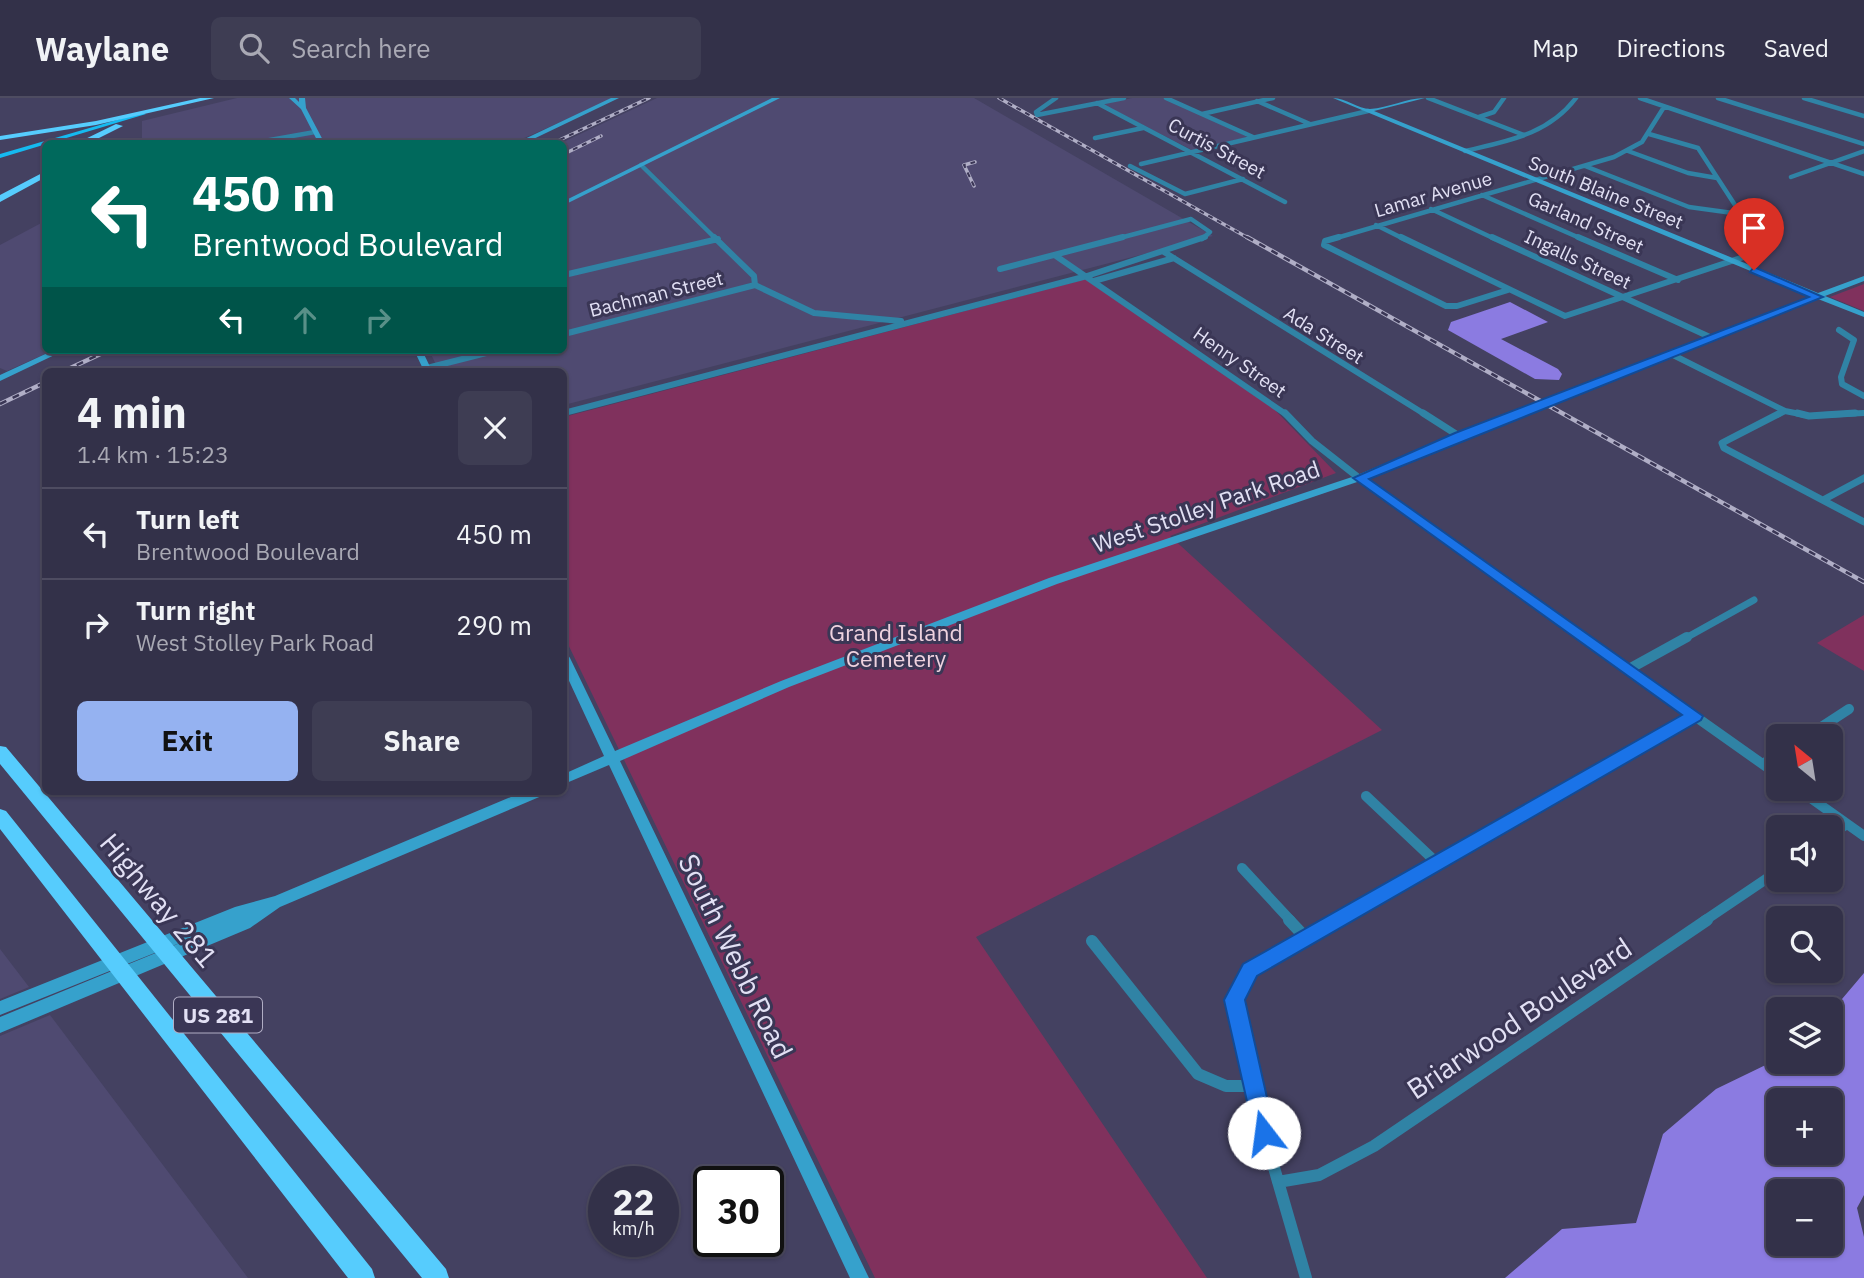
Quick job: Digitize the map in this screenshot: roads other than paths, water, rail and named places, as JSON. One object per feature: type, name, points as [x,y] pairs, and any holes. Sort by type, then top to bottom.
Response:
[{"type":"highway","points":[[0,138],[143,114],[209,98]]},
{"type":"highway","points":[[88,140],[132,121],[226,98]]},
{"type":"highway","points":[[0,198],[42,175]]},
{"type":"highway","name":"Highway 281","points":[[0,752],[437,1278]]},
{"type":"highway","name":"US 281","points":[[0,816],[363,1278]]},
{"type":"main road","points":[[60,140],[143,114]]},
{"type":"main road","points":[[68,140],[132,121]]},
{"type":"main road","points":[[0,159],[42,146]]},
{"type":"main road","points":[[0,159],[42,147]]},
{"type":"street","points":[[292,98],[303,108]]},
{"type":"street","points":[[302,98],[303,108],[320,140]]},
{"type":"street","points":[[526,140],[616,98]]},
{"type":"street","points":[[567,202],[777,98]]},
{"type":"street","points":[[1056,98],[1036,112],[1037,115],[1124,98]]},
{"type":"street","points":[[1166,98],[1254,137]]},
{"type":"street","points":[[1250,98],[1310,124]]},
{"type":"street","points":[[1202,114],[1273,98]]},
{"type":"street","name":"South Blaine Street","points":[[1336,98],[1864,315]]},
{"type":"street","points":[[1141,164],[1422,98]]},
{"type":"street","points":[[1428,98],[1524,135]]},
{"type":"street","points":[[1477,117],[1494,112],[1504,98]]},
{"type":"street","points":[[1465,151],[1524,135],[1558,122],[1576,98]]},
{"type":"street","points":[[1640,98],[1864,174]]},
{"type":"street","points":[[1718,98],[1864,144]]},
{"type":"street","points":[[1730,102],[1741,98]]},
{"type":"street","points":[[1804,98],[1864,116]]},
{"type":"street","name":"Curtis Street","points":[[1097,103],[1285,202]]},
{"type":"street","name":"Lamar Avenue","points":[[1508,290],[1457,306],[1436,302],[1324,245],[1326,240],[1628,151],[1649,135],[1664,107]]},
{"type":"street","points":[[1095,138],[1143,128]]},
{"type":"street","points":[[270,140],[315,132]]},
{"type":"street","points":[[1376,225],[1565,316],[1759,252],[1762,247],[1698,148],[1649,135]]},
{"type":"street","points":[[1628,151],[1688,173],[1717,178]]},
{"type":"street","points":[[1791,177],[1864,151]]},
{"type":"street","points":[[641,165],[754,276],[755,285],[814,313],[912,322]]},
{"type":"street","points":[[1130,166],[1180,193],[1242,179]]},
{"type":"street","points":[[1584,166],[1689,206],[1741,214]]},
{"type":"street","name":"Garland Street","points":[[1482,195],[1678,280]]},
{"type":"street","name":"Ingalls Street","points":[[1431,209],[1712,338]]},
{"type":"street","points":[[1000,270],[1191,219],[1210,232],[1204,238],[1091,278]]},
{"type":"street","points":[[567,274],[718,239]]},
{"type":"street","name":"Ada Street","points":[[1164,253],[1460,436]]},
{"type":"street","name":"Henry Street","points":[[1056,256],[1280,408],[1312,441],[1359,478],[1766,766]]},
{"type":"street","points":[[567,412],[912,322],[1174,258]]},
{"type":"street","name":"West Stolley Park Road","points":[[567,778],[785,684],[1053,581],[1359,478],[1864,278]]},
{"type":"street","name":"Bachman Street","points":[[567,333],[755,285]]},
{"type":"street","points":[[1839,330],[1854,340],[1841,377],[1842,384],[1864,396]]},
{"type":"street","points":[[0,377],[52,354]]},
{"type":"street","points":[[432,368],[483,354]]},
{"type":"street","points":[[1671,354],[1785,411],[1809,416],[1864,413]]},
{"type":"street","points":[[1785,411],[1722,443],[1724,448],[1864,522]]},
{"type":"street","points":[[1823,500],[1864,478]]},
{"type":"street","points":[[1629,669],[1754,600]]},
{"type":"street","name":"South Webb Road","points":[[567,665],[609,758],[860,1278]]},
{"type":"street","points":[[1826,724],[1849,709]]},
{"type":"street","points":[[1306,1278],[1252,1086],[1234,1000],[1250,970],[1304,936],[1695,716]]},
{"type":"street","points":[[0,1025],[164,950],[245,923],[277,902],[530,795]]},
{"type":"street","points":[[1366,796],[1436,862]]},
{"type":"street","points":[[1816,802],[1864,836]]},
{"type":"street","points":[[1843,827],[1847,824]]},
{"type":"street","points":[[1242,868],[1304,936]]},
{"type":"street","name":"Briarwood Boulevard","points":[[1278,1182],[1319,1175],[1374,1146],[1766,879]]},
{"type":"street","points":[[1093,942],[1198,1074],[1226,1086],[1252,1086]]},
{"type":"street","points":[[0,1009],[119,969]]},
{"type":"railway","points":[[560,140],[649,98]]},
{"type":"railway","points":[[999,98],[1250,239]]},
{"type":"railway","points":[[567,153],[601,136]]},
{"type":"railway","points":[[974,186],[964,165],[975,162]]},
{"type":"railway","points":[[1247,237],[1864,582]]},
{"type":"railway","points":[[70,368],[100,354]]},
{"type":"railway","points":[[0,404],[42,384]]},
{"type":"park label","name":"Grand Island Cemetery","points":[[896,645]]}]
